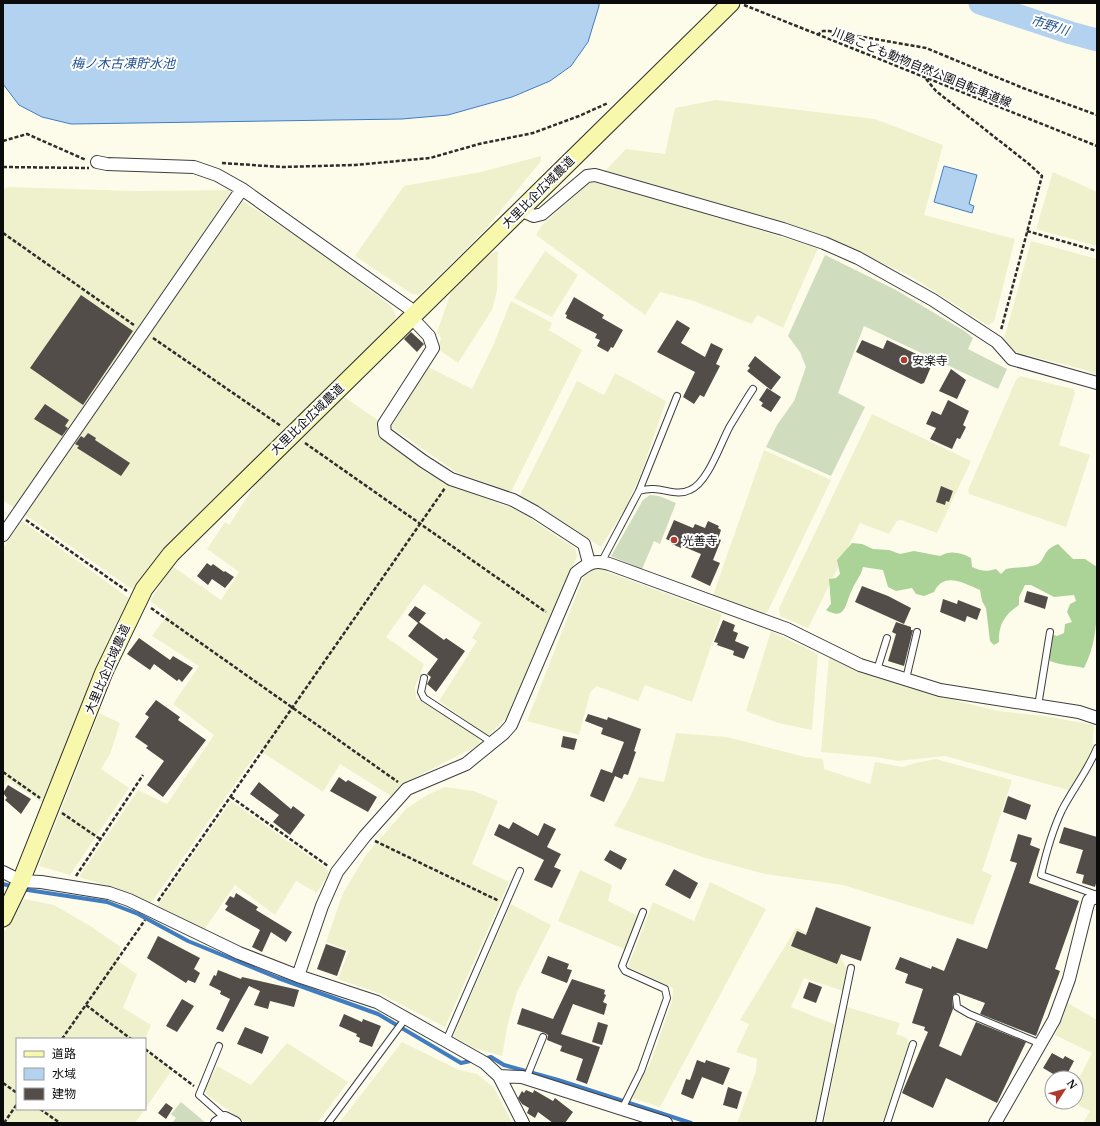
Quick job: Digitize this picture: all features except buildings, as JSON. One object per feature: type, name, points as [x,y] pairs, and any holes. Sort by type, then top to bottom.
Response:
[{"type":"street","name":"大里比企広域農道","points":[[3,918],[21,881],[104,672],[144,589],[171,554],[731,3]]},
{"type":"street","points":[[92,166],[108,164],[194,167],[218,175],[242,189],[414,315],[429,336],[433,348],[384,424],[386,433],[423,461],[451,479],[513,500],[535,512],[584,544],[589,563]]},
{"type":"street","points":[[520,210],[534,216],[542,214],[587,176],[595,175],[783,229],[824,243],[858,258],[933,300],[997,342],[1012,359],[1097,383]]},
{"type":"street","points":[[3,535],[242,189]]},
{"type":"street","points":[[298,976],[322,906],[337,872],[365,836],[407,789],[466,764],[493,743],[511,725],[576,573],[589,563],[602,561],[786,629],[860,665],[906,680],[940,690],[1079,712],[1097,718]]},
{"type":"street","points":[[3,872],[21,881],[109,893],[152,910],[207,939],[298,976],[377,1002],[485,1063],[499,1076],[523,1123]]},
{"type":"street","points":[[995,1123],[1054,1020],[1068,979],[1087,907],[1090,900],[1097,896]]},
{"type":"street","points":[[499,1076],[526,1079],[666,1123]]},
{"type":"lane","points":[[639,491],[648,488],[658,488],[675,493],[691,490],[697,486],[704,477],[730,427],[753,389]]},
{"type":"lane","points":[[602,561],[639,491],[677,396]]},
{"type":"lane","points":[[906,680],[917,632]]},
{"type":"lane","points":[[1038,706],[1050,632]]},
{"type":"lane","points":[[877,670],[887,638]]},
{"type":"lane","points":[[424,678],[421,692],[424,698],[493,743]]},
{"type":"lane","points":[[1097,748],[1090,764],[1058,821],[1047,847],[1040,875],[1097,896]]},
{"type":"lane","points":[[446,1041],[504,903],[520,871]]},
{"type":"lane","points":[[622,1109],[641,1071],[667,998],[665,989],[625,971],[622,966],[643,912]]},
{"type":"lane","points":[[820,1123],[851,968]]},
{"type":"lane","points":[[956,998],[957,1007],[969,1014],[1041,1044]]},
{"type":"lane","points":[[328,1123],[405,1019]]},
{"type":"lane","points":[[526,1079],[543,1037]]},
{"type":"lane","points":[[887,1123],[913,1044]]},
{"type":"lane","points":[[220,1046],[199,1095],[226,1121]]},
{"type":"path","name":"川島こども動物自然公園自転車道線","points":[[741,3],[816,35],[1097,146]]},
{"type":"path","points":[[816,35],[823,31],[829,31],[926,48],[1023,88],[1097,115]]},
{"type":"path","points":[[924,77],[936,91],[1029,164],[1042,176],[997,342]]},
{"type":"path","points":[[220,163],[282,167],[355,165],[430,158],[480,144],[533,133],[579,116],[610,102]]},
{"type":"path","points":[[3,141],[28,134],[84,159],[92,166]]},
{"type":"path","points":[[3,167],[92,166]]},
{"type":"path","points":[[1027,231],[1097,251]]},
{"type":"path","points":[[63,1038],[451,479]]},
{"type":"path","points":[[18,514],[407,789]]},
{"type":"path","points":[[70,887],[143,775]]},
{"type":"path","points":[[231,797],[337,872]]},
{"type":"path","points":[[365,836],[504,903]]},
{"type":"path","points":[[86,1005],[130,1038]]},
{"type":"path","points":[[146,1050],[200,1091]]},
{"type":"path","points":[[3,1083],[16,1092]]},
{"type":"path","points":[[4,1123],[16,1105]]},
{"type":"path","points":[[41,1110],[60,1123]]},
{"type":"green space","points":[[716,100],[875,119],[943,145],[924,215],[1015,239],[994,322],[987,325],[912,277],[843,245],[788,224],[605,171],[626,149],[665,154],[675,108]]},
{"type":"green space","points":[[541,156],[541,161],[485,230],[419,295],[412,294],[355,256],[404,186],[481,172]]},
{"type":"green space","points":[[1053,172],[1097,192],[1097,246],[1036,229]]},
{"type":"green space","points":[[589,183],[596,183],[697,211],[818,248],[783,328],[757,315],[752,324],[694,301],[660,292],[645,315],[536,235],[542,225]]},
{"type":"green space","points":[[9,187],[137,191],[232,190],[14,508],[3,500],[3,189]]},
{"type":"green space","points":[[243,201],[317,250],[391,306],[396,316],[394,324],[179,533],[134,589],[132,589],[24,514]]},
{"type":"green space","points":[[1031,241],[1097,259],[1097,375],[1082,369],[1014,352],[1004,339]]},
{"type":"green space","points":[[498,251],[497,291],[492,310],[458,363],[438,349],[441,338],[437,332],[452,290],[487,255]]},
{"type":"green space","points":[[545,251],[578,275],[552,317],[514,298]]},
{"type":"green space","points":[[825,255],[896,290],[966,332],[973,338],[968,349],[1007,369],[998,389],[864,326],[838,393],[865,407],[831,476],[766,447],[777,425],[794,401],[806,367],[800,352],[788,336]]},
{"type":"green space","points":[[511,301],[552,323],[549,330],[582,350],[511,492],[456,472],[391,427],[428,367],[472,389],[492,348]]},
{"type":"green space","points":[[615,373],[666,401],[642,471],[626,507],[601,547],[544,509],[519,497],[577,381],[604,395]]},
{"type":"green space","points":[[1020,376],[1073,389],[1075,393],[1059,445],[1090,455],[1066,527],[969,494],[968,490],[1016,380]]},
{"type":"green space","points":[[343,396],[379,421],[377,434],[385,442],[427,473],[457,488],[517,510],[575,548],[577,556],[525,682],[508,716],[488,736],[439,701],[477,641],[472,638],[481,623],[424,584],[386,637],[424,664],[415,687],[416,698],[480,739],[479,745],[406,782],[391,796],[340,764],[323,792],[259,750],[151,903],[118,889],[79,877],[138,790],[167,804],[214,735],[173,704],[199,666],[152,636],[168,614],[150,601],[172,566],[221,600],[239,572],[207,549],[225,522],[229,525],[259,479]]},
{"type":"green space","points":[[872,414],[971,461],[937,533],[901,520],[897,521],[889,534],[860,523],[808,628],[780,616],[779,608]]},
{"type":"green space","points":[[764,450],[831,480],[767,613],[760,614],[713,595]]},
{"type":"green space","points":[[650,495],[659,496],[676,503],[660,544],[654,541],[642,569],[611,556],[643,500]]},
{"type":"green space","points":[[22,521],[130,599],[107,642],[44,804],[8,780],[3,788],[3,548]]},
{"type":"green space","points":[[852,543],[862,544],[873,549],[889,550],[900,554],[914,551],[940,556],[952,552],[959,553],[971,558],[972,567],[984,571],[996,569],[1001,574],[1006,569],[1038,564],[1049,549],[1058,544],[1073,559],[1085,559],[1097,567],[1095,632],[1093,644],[1084,668],[1050,661],[1049,645],[1051,634],[1057,636],[1064,633],[1065,624],[1072,622],[1067,612],[1070,604],[1076,601],[1074,595],[1054,597],[1031,585],[1025,585],[1019,597],[1019,605],[1003,620],[999,642],[994,645],[990,641],[986,608],[982,601],[980,590],[955,580],[943,582],[934,592],[924,596],[916,594],[912,588],[896,591],[888,587],[883,570],[863,567],[842,612],[838,614],[826,610],[831,604],[829,579],[836,578],[840,574],[837,560]]},
{"type":"green space","points":[[599,569],[722,614],[692,702],[645,685],[638,701],[596,686],[590,693],[579,735],[527,721],[583,578],[587,573]]},
{"type":"green space","points":[[771,631],[818,654],[812,730],[778,723],[746,711]]},
{"type":"green space","points":[[829,657],[863,673],[965,703],[998,711],[1044,716],[1094,725],[1092,748],[1080,776],[1069,790],[945,756],[898,761],[876,757],[821,752]]},
{"type":"green space","points":[[99,713],[120,723],[110,754],[101,769],[129,788],[70,875],[39,866]]},
{"type":"green space","points":[[676,733],[727,737],[805,757],[823,759],[824,769],[870,784],[875,762],[903,767],[936,759],[1012,780],[982,871],[992,875],[973,925],[843,885],[765,874],[702,857],[614,826],[639,777],[664,782]]},
{"type":"green space","points":[[445,787],[474,791],[498,801],[472,864],[509,882],[445,1027],[381,994],[338,979],[349,951],[326,942],[343,893],[366,855],[406,809],[427,795]]},
{"type":"green space","points":[[231,801],[326,868],[329,873],[317,893],[296,881],[275,915],[235,885],[204,930],[157,906]]},
{"type":"green space","points":[[580,870],[612,885],[608,901],[638,916],[624,949],[558,921]]},
{"type":"green space","points":[[710,882],[766,909],[660,1107],[632,1098],[652,1059],[672,1001],[673,988],[628,967],[653,902],[694,921]]},
{"type":"green space","points":[[24,899],[54,905],[92,927],[121,947],[116,960],[137,974],[123,1008],[151,1025],[145,1038],[16,1038],[16,1110],[144,1110],[135,1123],[3,1123],[3,934]]},
{"type":"green space","points":[[511,904],[551,925],[517,992],[508,1023],[502,1056],[474,1048],[453,1036]]},
{"type":"green space","points":[[796,928],[837,944],[838,954],[847,968],[843,991],[804,978],[791,1007],[836,1025],[815,1123],[737,1123],[756,1071],[757,1059],[736,1052],[749,1024],[740,1020]]},
{"type":"green space","points":[[1068,1003],[1097,1020],[1097,1123],[1083,1123],[1090,1111],[1084,1108],[1083,1070],[1092,1053],[1055,1035]]},
{"type":"green space","points":[[847,1007],[900,1023],[896,1034],[907,1038],[909,1044],[883,1123],[824,1123]]},
{"type":"green space","points":[[402,1042],[459,1070],[477,1074],[494,1088],[512,1123],[339,1123]]},
{"type":"green space","points":[[287,1043],[348,1082],[317,1123],[246,1123],[206,1094],[205,1089],[217,1066],[251,1085]]},
{"type":"green space","points":[[146,1052],[172,1070],[146,1108]]},
{"type":"green space","points":[[181,1102],[206,1123],[174,1123],[173,1122],[176,1118],[171,1114]]},
{"type":"water","name":"梅ノ木古凍貯水池","points":[[3,3],[599,3],[599,6],[588,42],[571,66],[550,81],[512,97],[448,115],[402,119],[71,124],[42,117],[19,105],[3,84]]},
{"type":"water","points":[[944,166],[977,175],[969,204],[974,206],[972,213],[934,202]]},
{"type":"waterway","name":"市野川","points":[[980,3],[1097,40]]},
{"type":"waterway","points":[[3,884],[14,887]]},
{"type":"waterway","points":[[21,889],[107,902],[138,914],[188,941],[278,978],[378,1014],[461,1063],[475,1060]]},
{"type":"waterway","points":[[483,1059],[491,1057],[504,1065],[558,1080],[691,1123]]},
{"type":"place","name":"安楽寺","points":[[904,360]]},
{"type":"place","name":"光善寺","points":[[674,540]]}]
